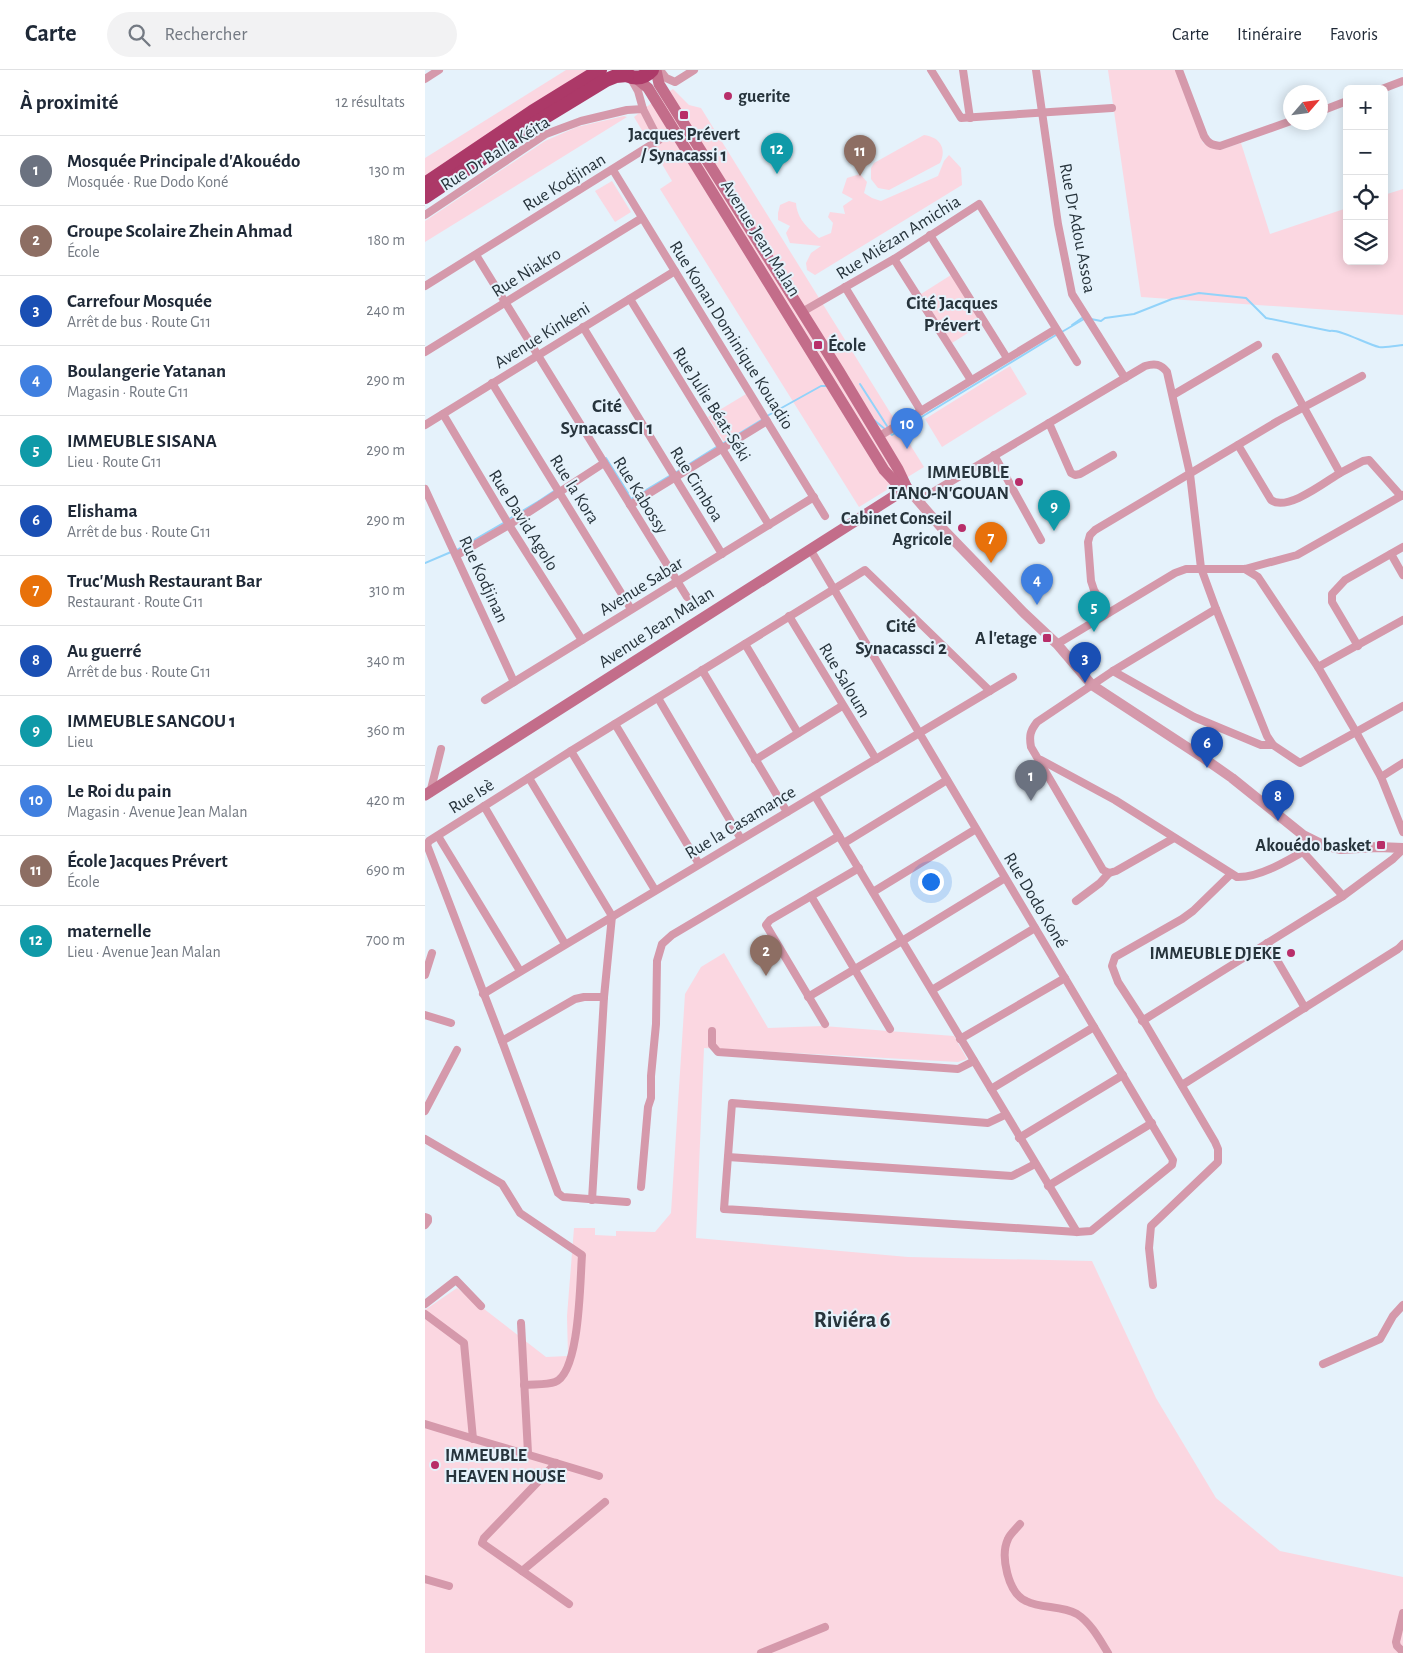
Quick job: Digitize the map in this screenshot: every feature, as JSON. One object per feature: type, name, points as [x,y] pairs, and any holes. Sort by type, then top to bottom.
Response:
[{"type":"highway","points":[[425,184],[532,112],[600,70]]},
{"type":"highway","points":[[425,197],[537,122],[607,80],[616,76],[648,74],[652,70]]},
{"type":"main road","name":"Avenue Jean Malan","points":[[658,70],[659,84],[802,312],[907,488]]},
{"type":"main road","name":"Avenue Jean Malan","points":[[629,75],[647,88],[884,470],[898,485],[907,488]]},
{"type":"main road","name":"Avenue Jean Malan","points":[[427,794],[907,488]]},
{"type":"street","points":[[425,79],[439,70]]},
{"type":"street","points":[[658,70],[666,78],[675,82],[694,70]]},
{"type":"street","points":[[931,70],[961,118],[1112,108]]},
{"type":"street","points":[[963,70],[970,118]]},
{"type":"street","name":"Rue Dr Adou Assoa","points":[[1036,70],[1058,224],[1072,294],[1125,378]]},
{"type":"street","points":[[1179,70],[1204,136],[1213,145],[1220,146],[1283,124]]},
{"type":"street","name":"Rue Kodjinan","points":[[425,286],[659,140],[643,109],[638,91],[629,75]]},
{"type":"street","points":[[1388,87],[1403,81]]},
{"type":"street","points":[[1328,108],[1343,103]]},
{"type":"street","name":"Rue Dr Balla Kéita","points":[[425,215],[547,134],[581,121],[627,110],[643,109]]},
{"type":"street","name":"Rue Konan Dominique Kouadio","points":[[613,170],[825,516]]},
{"type":"street","name":"Rue Miézan Amichia","points":[[802,312],[894,259],[979,204],[1077,362]]},
{"type":"street","name":"Rue Niakro","points":[[425,352],[642,218]]},
{"type":"street","points":[[930,235],[1007,358]]},
{"type":"street","name":"Rue Kabossy","points":[[476,254],[687,598]]},
{"type":"street","points":[[894,259],[971,380]]},
{"type":"street","name":"Avenue Kinkeni","points":[[425,425],[675,271]]},
{"type":"street","points":[[845,287],[921,411]]},
{"type":"street","name":"Rue Julie Béat-Séki","points":[[630,299],[769,525]]},
{"type":"street","name":"Rue Cimboa","points":[[583,328],[722,554]]},
{"type":"street","points":[[878,437],[1056,329]]},
{"type":"street","points":[[1173,395],[1258,344]]},
{"type":"street","points":[[1276,357],[1340,473]]},
{"type":"street","points":[[918,501],[1125,378],[1153,364],[1163,366],[1167,372],[1173,395],[1190,474],[1201,568],[1215,609],[1267,736],[1273,745],[1300,763],[1403,706]]},
{"type":"street","points":[[1108,613],[1094,590],[1091,581],[1088,542],[1090,535],[1095,530],[1238,445],[1362,376]]},
{"type":"street","name":"Rue la Kora","points":[[492,383],[631,610]]},
{"type":"street","name":"Rue David Agolo","points":[[443,414],[509,525],[582,640]]},
{"type":"street","points":[[630,505],[767,421]]},
{"type":"street","points":[[1049,423],[1071,473],[1079,474],[1113,455]]},
{"type":"street","points":[[1057,644],[1175,573],[1186,569],[1201,568],[1245,569],[1287,558],[1309,549],[1402,495],[1369,460],[1363,461],[1340,473],[1293,502],[1276,504],[1271,500],[1238,445]]},
{"type":"street","points":[[994,456],[1041,540]]},
{"type":"street","points":[[457,556],[509,525],[604,462]]},
{"type":"street","points":[[907,488],[940,526],[1018,607],[1057,644],[1092,685],[1203,757],[1303,834],[1318,843],[1341,849],[1378,847],[1403,849]]},
{"type":"street","name":"Rue Kodjinan","points":[[425,489],[514,682]]},
{"type":"street","name":"Avenue Sabar","points":[[485,700],[814,497]]},
{"type":"street","points":[[1358,646],[1332,602],[1332,594],[1345,580],[1403,547]]},
{"type":"street","name":"Rue Dodo Koné","points":[[810,549],[1173,1160],[1172,1165],[1091,1231],[1077,1232]]},
{"type":"street","points":[[1391,554],[1403,575]]},
{"type":"street","points":[[1245,569],[1258,577],[1319,666],[1381,777],[1403,832]]},
{"type":"street","name":"Rue Isè","points":[[627,1202],[563,1197],[558,1194],[427,846],[429,841],[865,570],[990,691]]},
{"type":"street","points":[[1109,873],[1103,870],[1031,748],[1029,738],[1031,730],[1037,722],[1113,671],[1215,609]]},
{"type":"street","name":"Rue Saloum","points":[[789,616],[876,759]]},
{"type":"street","points":[[1319,666],[1403,620]]},
{"type":"street","points":[[745,644],[798,733]]},
{"type":"street","points":[[702,670],[787,812]]},
{"type":"street","points":[[1113,671],[1194,717],[1261,745],[1273,745]]},
{"type":"street","name":"Rue la Casamance","points":[[483,994],[1013,677]]},
{"type":"street","points":[[657,698],[741,839]]},
{"type":"street","points":[[755,760],[843,706]]},
{"type":"street","points":[[615,724],[699,864]]},
{"type":"street","points":[[427,794],[441,749]]},
{"type":"street","points":[[571,751],[655,890]]},
{"type":"street","points":[[1039,759],[1115,800],[1237,877],[1250,875],[1279,865],[1318,843]]},
{"type":"street","points":[[1381,777],[1403,763]]},
{"type":"street","points":[[529,778],[613,916],[604,997],[592,1200]]},
{"type":"street","points":[[641,1187],[648,1107],[651,1098],[656,1024],[657,961],[662,944],[672,935],[947,780]]},
{"type":"street","points":[[815,796],[1077,1232]]},
{"type":"street","points":[[484,806],[565,944]]},
{"type":"street","points":[[873,892],[976,829]]},
{"type":"street","points":[[438,836],[520,971]]},
{"type":"street","points":[[1076,901],[1100,883],[1109,873],[1116,871],[1174,838]]},
{"type":"street","points":[[1143,1020],[1343,896],[1393,859],[1403,849]]},
{"type":"street","points":[[1303,852],[1343,896]]},
{"type":"street","points":[[825,1024],[766,925],[770,920],[859,868]]},
{"type":"street","points":[[1153,1285],[1149,1248],[1151,1226],[1218,1162],[1218,1149],[1182,1085],[1118,982],[1112,966],[1115,957],[1193,912],[1231,874]]},
{"type":"street","points":[[808,997],[1005,878]]},
{"type":"street","points":[[811,896],[890,1029]]},
{"type":"street","points":[[932,990],[1035,928]]},
{"type":"street","points":[[1267,943],[1305,1008]]},
{"type":"street","points":[[1182,1085],[1398,949],[1403,944]]},
{"type":"street","points":[[425,975],[432,953]]},
{"type":"street","points":[[960,1039],[1065,978]]},
{"type":"street","points":[[502,1041],[575,998],[604,997]]},
{"type":"street","points":[[425,1015],[451,1023]]},
{"type":"street","points":[[991,1089],[1094,1027]]},
{"type":"street","points":[[713,1031],[712,1045],[718,1052],[957,1069],[974,1061]]},
{"type":"street","points":[[425,1111],[457,1050]]},
{"type":"street","points":[[1019,1138],[1123,1075]]},
{"type":"street","points":[[1005,1115],[988,1123],[732,1103],[724,1208],[1077,1232]]},
{"type":"street","points":[[1048,1186],[1151,1123]]},
{"type":"street","points":[[425,1138],[502,1184],[521,1213],[582,1255],[575,1345],[566,1373],[555,1382],[524,1385]]},
{"type":"street","points":[[728,1156],[1012,1176],[1035,1164]]},
{"type":"street","points":[[425,1217],[429,1221],[425,1225]]},
{"type":"street","points":[[425,1304],[456,1280],[481,1306]]},
{"type":"street","points":[[1323,1364],[1380,1339],[1393,1316],[1403,1305]]},
{"type":"street","points":[[425,1314],[464,1342],[473,1439]]},
{"type":"street","points":[[521,1323],[528,1454]]},
{"type":"street","points":[[425,1424],[599,1476]]},
{"type":"street","points":[[556,1462],[484,1538],[483,1543],[569,1604]]},
{"type":"street","points":[[522,1570],[605,1502]]},
{"type":"street","points":[[1020,1524],[1008,1538],[1005,1548],[1004,1562],[1013,1589],[1023,1600],[1036,1605],[1066,1609],[1079,1616],[1089,1624],[1108,1653]]},
{"type":"street","points":[[425,1579],[449,1586]]},
{"type":"street","points":[[1403,1613],[1396,1642],[1403,1652]]},
{"type":"street","points":[[761,1653],[825,1627]]},
{"type":"shaded area","points":[[566,70],[588,70],[425,177],[425,158]]},
{"type":"shaded area","points":[[1108,70],[1178,70],[1203,143],[1220,150],[1241,143],[1270,234],[1343,209],[1343,265],[1388,265],[1388,194],[1403,189],[1403,315],[1141,297]]},
{"type":"shaded area","points":[[673,89],[689,105],[701,108],[924,467],[859,507],[660,189],[672,181],[634,117]]},
{"type":"shaded area","points":[[624,116],[627,117],[425,242],[425,221],[545,141],[577,127]]},
{"type":"shaded area","points":[[924,135],[934,138],[941,145],[943,153],[940,163],[889,190],[878,188],[871,179],[871,168],[874,163]]},
{"type":"shaded area","points":[[949,155],[961,168],[962,185],[815,275],[807,270],[806,263],[811,253],[821,246],[790,243],[786,233],[790,226],[778,220],[780,205],[789,201],[796,203],[798,214],[807,227],[819,238],[831,233],[833,223],[828,217],[830,212],[845,214],[843,206],[853,199],[842,193],[847,178],[860,174],[867,182],[864,193],[881,201],[938,176],[944,161]]},
{"type":"shaded area","points":[[612,181],[631,212],[615,222],[595,191]]},
{"type":"shaded area","points":[[951,275],[982,324],[952,343],[921,294]]},
{"type":"shaded area","points":[[1010,366],[1027,394],[942,447],[925,419]]},
{"type":"shaded area","points":[[746,394],[762,419],[724,442],[708,417]]},
{"type":"shaded area","points":[[724,953],[768,1028],[823,1026],[954,1036],[967,1059],[958,1062],[704,1048],[696,1238],[908,1257],[1092,1261],[1156,1398],[1216,1498],[1280,1551],[1403,1577],[1403,1653],[425,1653],[425,1310],[457,1288],[546,1357],[568,1356],[567,1316],[574,1228],[595,1228],[595,1235],[616,1236],[616,1231],[655,1232],[671,1213],[685,994],[701,967]]},
{"type":"waterway","points":[[1091,319],[1101,321],[1105,318],[1134,314],[1172,299],[1199,293],[1246,298],[1266,318],[1340,332],[1379,347],[1403,345]]},
{"type":"waterway","points":[[1072,325],[1082,318]]},
{"type":"waterway","points":[[1060,333],[1084,319]]},
{"type":"waterway","points":[[890,433],[892,435],[1056,335]]},
{"type":"waterway","points":[[860,384],[887,426]]},
{"type":"waterway","points":[[767,416],[821,386],[827,386]]},
{"type":"waterway","points":[[722,444],[763,419]]},
{"type":"waterway","points":[[874,420],[886,430]]},
{"type":"waterway","points":[[675,473],[718,446]]},
{"type":"waterway","points":[[606,458],[628,493]]},
{"type":"waterway","points":[[628,494],[631,499],[671,475]]},
{"type":"waterway","points":[[539,501],[554,491]]},
{"type":"waterway","points":[[509,519],[539,501]]},
{"type":"waterway","points":[[455,551],[505,522]]},
{"type":"waterway","points":[[425,563],[451,552]]},
{"type":"place","name":"guerite","points":[[728,96]]},
{"type":"place","name":"Jacques Prévert / Synacassi 1","points":[[684,115]]},
{"type":"place","name":"maternelle","points":[[777,174]]},
{"type":"place","name":"École Jacques Prévert","points":[[860,176]]},
{"type":"place","name":"École","points":[[818,345]]},
{"type":"place","name":"Le Roi du pain","points":[[907,449]]},
{"type":"place","name":"IMMEUBLE TANO-N'GOUAN","points":[[1019,482]]},
{"type":"place","name":"Cabinet Conseil Agricole","points":[[962,528]]},
{"type":"place","name":"IMMEUBLE SANGOU 1","points":[[1054,531]]},
{"type":"place","name":"Truc'Mush Restaurant Bar","points":[[991,563]]},
{"type":"place","name":"Boulangerie Yatanan","points":[[1037,605]]},
{"type":"place","name":"IMMEUBLE SISANA","points":[[1094,632]]},
{"type":"place","name":"A l'etage","points":[[1047,638]]},
{"type":"place","name":"Carrefour Mosquée","points":[[1085,683]]},
{"type":"place","name":"Elishama","points":[[1207,768]]},
{"type":"place","name":"Mosquée Principale d'Akouédo","points":[[1031,801]]},
{"type":"place","name":"Au guerré","points":[[1278,821]]},
{"type":"place","name":"Akouédo basket","points":[[1381,845]]},
{"type":"place","name":"IMMEUBLE DJEKE","points":[[1291,953]]},
{"type":"place","name":"Groupe Scolaire Zhein Ahmad","points":[[766,976]]},
{"type":"place","name":"IMMEUBLE HEAVEN HOUSE","points":[[435,1465]]},
{"type":"district","name":"Cité Jacques Prévert","points":[[952,313]]},
{"type":"district","name":"Cité SynacassCI 1","points":[[607,416]]},
{"type":"district","name":"Cité Synacassci 2","points":[[901,636]]},
{"type":"district","name":"Riviéra 6","points":[[852,1319]]}]
